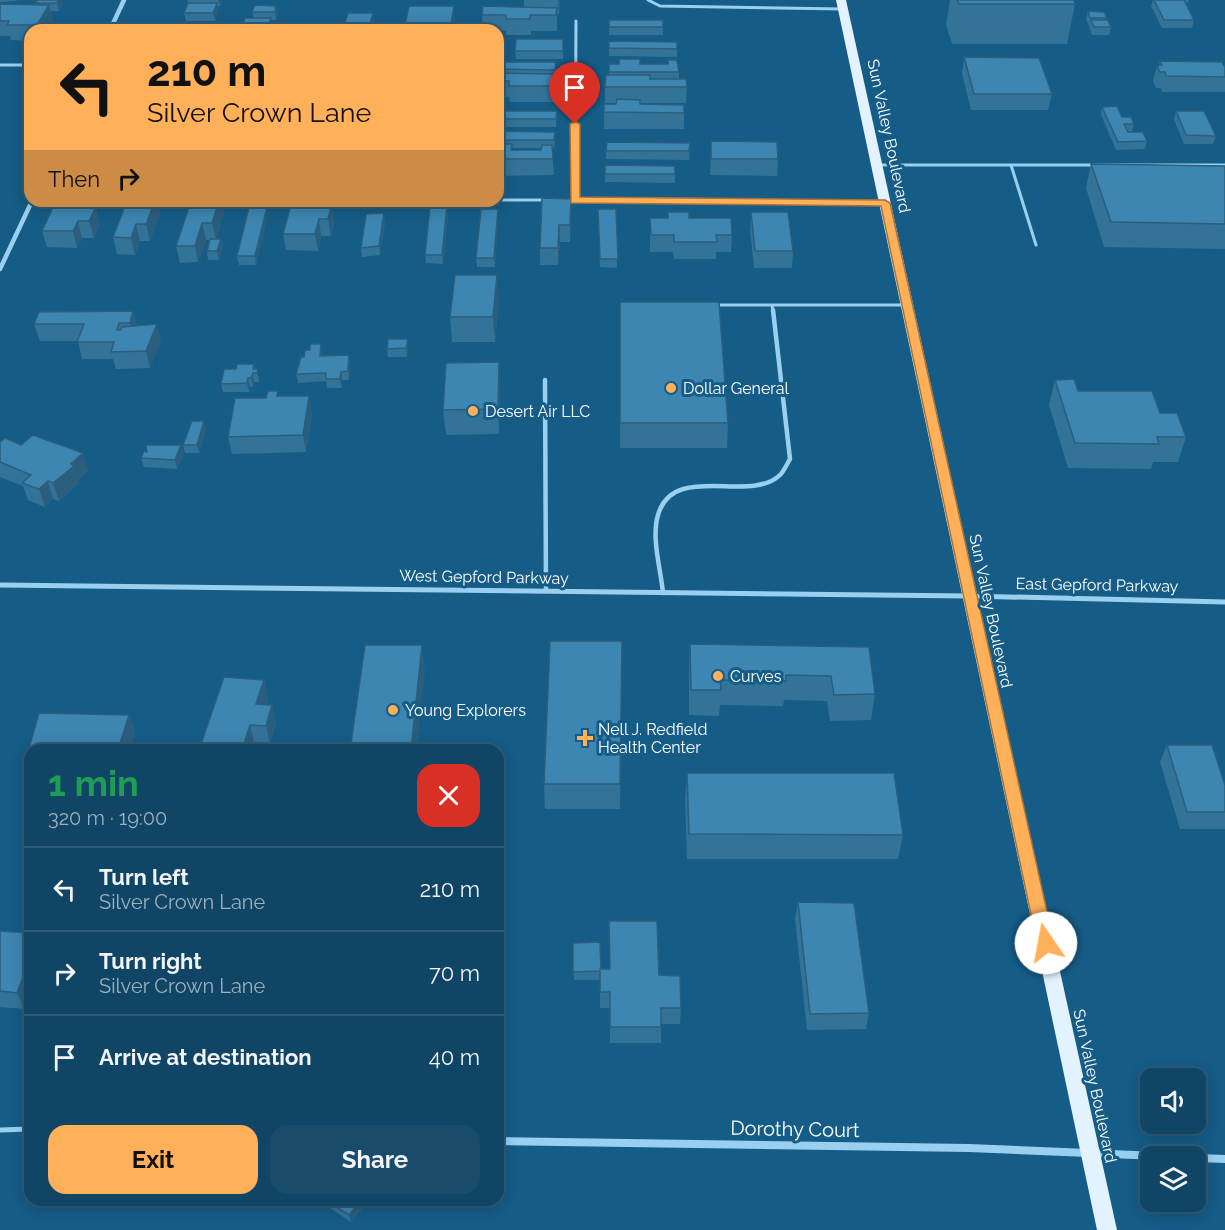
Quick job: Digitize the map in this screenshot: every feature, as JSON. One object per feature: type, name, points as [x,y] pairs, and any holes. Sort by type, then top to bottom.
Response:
[{"type":"main road","name":"Sun Valley Boulevard","points":[[842,5],[968,596],[1107,1230]]},
{"type":"street","points":[[113,24],[124,0]]},
{"type":"street","points":[[0,269],[29,207]]},
{"type":"street","name":"West Gepford Parkway","points":[[0,585],[968,596]]},
{"type":"street","name":"East Gepford Parkway","points":[[968,596],[1225,602]]},
{"type":"street","name":"Dorothy Court","points":[[504,1142],[969,1148],[1140,1155]]},
{"type":"street","points":[[1206,1158],[1225,1159]]},
{"type":"lane","points":[[648,0],[660,6],[842,5]]},
{"type":"lane","points":[[575,201],[576,21]]},
{"type":"lane","points":[[0,65],[24,65]]},
{"type":"lane","points":[[877,165],[1225,165]]},
{"type":"lane","points":[[1011,165],[1036,245]]},
{"type":"lane","points":[[504,200],[555,200]]},
{"type":"lane","points":[[565,201],[885,203]]},
{"type":"lane","points":[[713,305],[907,305]]},
{"type":"lane","points":[[663,593],[657,517],[663,501],[678,492],[700,486],[759,485],[776,480],[786,471],[790,459],[772,305]]},
{"type":"lane","points":[[545,380],[546,591]]},
{"type":"lane","points":[[0,1130],[24,1129]]},
{"type":"building","points":[[37,0],[59,0],[57,3],[35,3]]},
{"type":"building","points":[[957,0],[1074,0],[1075,4],[959,4]]},
{"type":"building","points":[[1154,0],[1184,0],[1194,20],[1164,20]]},
{"type":"building","points":[[188,3],[217,3],[213,13],[184,13]]},
{"type":"building","points":[[0,4],[49,5],[38,24],[7,25],[9,21],[0,21]]},
{"type":"building","points":[[255,5],[276,6],[275,12],[252,12]]},
{"type":"building","points":[[409,6],[454,6],[451,24],[405,24]]},
{"type":"building","points":[[483,6],[557,8],[556,15],[530,15],[530,19],[506,19],[506,15],[482,15]]},
{"type":"building","points":[[1088,11],[1104,12],[1107,18],[1090,18]]},
{"type":"building","points":[[348,13],[373,13],[370,24],[344,24]]},
{"type":"building","points":[[245,18],[271,18],[269,24],[243,24]]},
{"type":"building","points":[[609,20],[663,20],[663,27],[609,27]]},
{"type":"building","points":[[1091,20],[1108,20],[1111,27],[1094,27]]},
{"type":"building","points":[[516,39],[563,39],[563,51],[515,51]]},
{"type":"building","points":[[609,41],[677,42],[677,49],[609,48]]},
{"type":"building","points":[[964,57],[1039,58],[1052,94],[974,94]]},
{"type":"building","points":[[619,59],[640,59],[640,64],[668,64],[668,60],[677,60],[679,72],[609,72],[609,64],[619,64]]},
{"type":"building","points":[[1160,61],[1222,62],[1225,67],[1225,77],[1166,76],[1165,72],[1160,72],[1157,66],[1162,65]]},
{"type":"building","points":[[504,62],[556,62],[555,70],[504,69]]},
{"type":"building","points":[[504,73],[555,74],[553,86],[509,86],[509,81],[504,81]]},
{"type":"building","points":[[606,75],[650,75],[650,79],[686,79],[687,87],[605,87]]},
{"type":"building","points":[[617,99],[640,100],[640,104],[684,105],[684,113],[604,112],[604,104],[616,104]]},
{"type":"building","points":[[1117,106],[1122,117],[1131,117],[1134,124],[1124,124],[1128,132],[1143,132],[1147,141],[1118,142],[1102,107]]},
{"type":"building","points":[[504,111],[557,111],[556,119],[504,119]]},
{"type":"building","points":[[1176,111],[1204,111],[1216,136],[1186,135]]},
{"type":"building","points":[[504,131],[555,132],[554,140],[504,140]]},
{"type":"building","points":[[711,141],[777,142],[778,159],[711,159]]},
{"type":"building","points":[[607,142],[690,143],[689,151],[606,151]]},
{"type":"building","points":[[504,144],[512,144],[511,150],[541,150],[542,145],[552,145],[553,159],[504,159]]},
{"type":"building","points":[[1091,164],[1225,166],[1225,224],[1111,222]]},
{"type":"building","points":[[605,165],[675,166],[675,174],[605,174]]},
{"type":"building","points":[[542,198],[571,199],[570,225],[559,225],[558,248],[540,248]]},
{"type":"building","points":[[53,207],[96,207],[89,221],[78,221],[73,231],[42,231]]},
{"type":"building","points":[[125,207],[153,207],[146,224],[136,224],[131,238],[113,237]]},
{"type":"building","points":[[189,207],[217,207],[212,223],[202,223],[195,246],[176,246]]},
{"type":"building","points":[[249,207],[267,207],[255,256],[237,256]]},
{"type":"building","points":[[290,207],[331,207],[328,219],[319,219],[315,234],[283,234]]},
{"type":"building","points":[[430,207],[447,207],[442,255],[425,255]]},
{"type":"building","points":[[481,209],[498,209],[494,258],[476,258]]},
{"type":"building","points":[[598,209],[616,209],[618,259],[600,259]]},
{"type":"building","points":[[668,212],[689,212],[689,218],[731,218],[732,235],[716,235],[717,242],[674,242],[674,235],[651,235],[650,218],[668,218]]},
{"type":"building","points":[[751,212],[788,212],[793,251],[755,251]]},
{"type":"building","points":[[384,213],[379,246],[361,248],[366,214]]},
{"type":"building","points":[[210,239],[221,239],[217,251],[207,251]]},
{"type":"building","points":[[455,275],[497,275],[493,317],[450,317]]},
{"type":"building","name":"Dollar General","points":[[620,302],[719,302],[728,423],[620,423]]},
{"type":"building","points":[[133,311],[130,323],[119,323],[117,330],[121,330],[122,327],[157,324],[146,351],[111,352],[114,342],[77,342],[84,324],[34,324],[39,312]]},
{"type":"building","points":[[388,339],[408,339],[406,348],[387,349]]},
{"type":"building","points":[[310,344],[321,344],[320,356],[349,355],[348,371],[341,372],[340,379],[326,379],[326,373],[296,374],[301,357],[304,357],[305,350],[310,350]]},
{"type":"building","points":[[499,362],[498,409],[443,410],[446,363]]},
{"type":"building","points":[[237,364],[254,364],[253,369],[258,369],[257,373],[253,373],[251,378],[248,378],[247,383],[221,384],[224,369],[236,369]]},
{"type":"building","points":[[1074,379],[1078,391],[1152,391],[1160,413],[1177,413],[1186,437],[1157,437],[1159,444],[1075,443],[1055,380]]},
{"type":"building","points":[[268,391],[278,391],[277,396],[309,396],[303,435],[228,437],[235,398],[266,398]]},
{"type":"building","points":[[192,421],[204,421],[197,445],[183,445]]},
{"type":"building","points":[[33,435],[83,453],[71,464],[74,466],[53,483],[48,481],[39,489],[22,483],[31,475],[0,462],[0,442],[5,438],[21,445]]},
{"type":"building","points":[[146,445],[181,445],[175,460],[141,458],[144,451],[147,452]]},
{"type":"building","name":"Nell J. Redfield Health Center","points":[[550,641],[622,641],[620,784],[544,784]]},
{"type":"building","points":[[690,644],[869,647],[875,694],[834,695],[831,676],[786,675],[786,681],[720,680],[721,690],[691,690]]},
{"type":"building","name":"Young Explorers","points":[[365,645],[422,645],[412,744],[351,744]]},
{"type":"building","points":[[224,677],[264,680],[256,704],[272,705],[266,726],[250,725],[244,744],[201,744]]},
{"type":"building","points":[[39,713],[129,715],[120,744],[30,744]]},
{"type":"building","points":[[1167,745],[1212,745],[1225,785],[1225,812],[1187,812]]},
{"type":"building","points":[[687,773],[894,773],[903,835],[689,834]]},
{"type":"building","points":[[798,902],[854,903],[869,1013],[810,1014]]},
{"type":"building","points":[[609,921],[657,921],[659,975],[680,976],[681,1008],[661,1008],[661,1027],[610,1027],[610,992],[600,992],[600,969],[610,969]]},
{"type":"building","points":[[0,931],[24,933],[24,974],[17,993],[0,991]]},
{"type":"building","points":[[600,942],[600,971],[573,972],[573,943]]},
{"type":"building","points":[[335,1206],[356,1206],[349,1215]]},
{"type":"place","name":"Dollar General","points":[[671,388]]},
{"type":"place","name":"Desert Air LLC","points":[[473,411]]},
{"type":"place","name":"Curves","points":[[718,676]]},
{"type":"place","name":"Young Explorers","points":[[393,710]]},
{"type":"place","name":"Nell J. Redfield Health Center","points":[[585,738]]},
{"type":"route","points":[[575,124],[575,201],[885,203],[968,596],[1046,943]]}]
